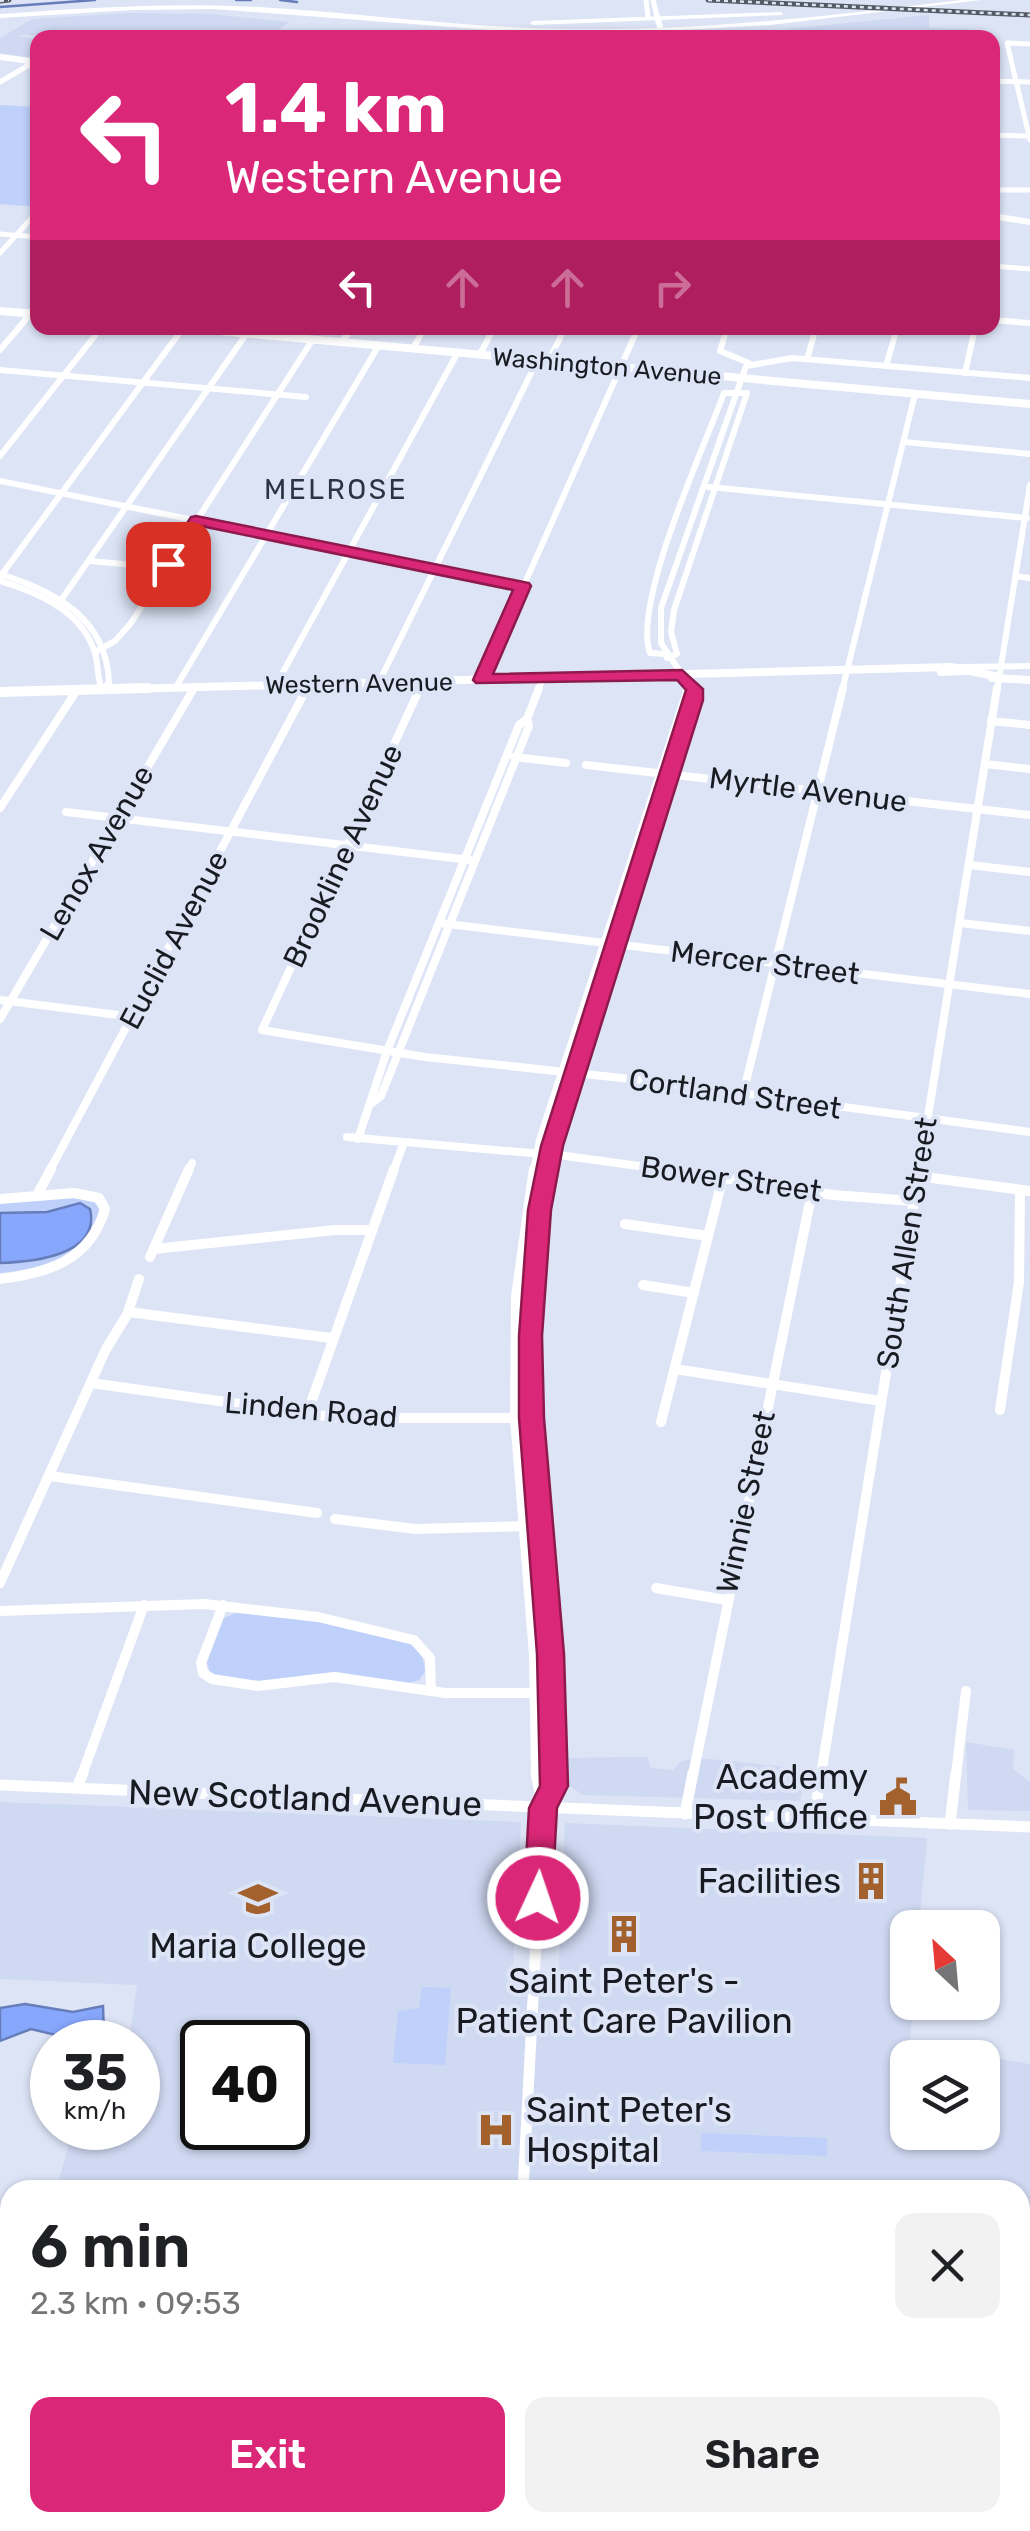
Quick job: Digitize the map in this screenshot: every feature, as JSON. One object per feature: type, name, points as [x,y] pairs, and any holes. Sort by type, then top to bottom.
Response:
[{"type":"highway","points":[[0,15],[182,3],[532,27],[640,28],[731,24],[946,0]]},
{"type":"highway","points":[[665,30],[978,0]]},
{"type":"highway","points":[[624,18],[641,14],[648,2]]},
{"type":"highway","points":[[0,15],[197,6],[440,24],[591,30]]},
{"type":"highway","points":[[410,18],[520,24],[867,9]]},
{"type":"highway","points":[[756,30],[857,14]]},
{"type":"highway","points":[[440,24],[483,30]]},
{"type":"main road","points":[[654,18],[655,30]]},
{"type":"main road","points":[[654,18],[659,30]]},
{"type":"main road","points":[[0,56],[30,61]]},
{"type":"main road","points":[[1000,217],[1030,222]]},
{"type":"main road","points":[[0,311],[30,314]]},
{"type":"main road","name":"Washington Avenue","points":[[292,335],[313,339],[335,335]]},
{"type":"main road","name":"Washington Avenue","points":[[352,335],[379,345],[1030,404]]},
{"type":"main road","points":[[951,667],[1030,680]]},
{"type":"main road","name":"Western Avenue","points":[[0,692],[686,678],[951,667]]},
{"type":"main road","name":"Western Avenue","points":[[898,670],[940,672]]},
{"type":"main road","points":[[940,672],[999,672]]},
{"type":"street","points":[[648,2],[654,18]]},
{"type":"street","points":[[648,2],[654,18]]},
{"type":"street","points":[[1000,135],[1029,133],[1007,43],[1030,44]]},
{"type":"street","points":[[0,82],[30,65]]},
{"type":"street","points":[[1000,81],[1030,82]]},
{"type":"street","points":[[1018,99],[1030,99]]},
{"type":"street","points":[[1000,190],[1030,190]]},
{"type":"street","points":[[0,254],[30,220]]},
{"type":"street","points":[[0,234],[30,236]]},
{"type":"street","points":[[1000,267],[1030,270]]},
{"type":"street","points":[[0,350],[30,318]]},
{"type":"street","points":[[1000,321],[1030,323]]},
{"type":"street","points":[[0,456],[95,335]]},
{"type":"street","points":[[60,604],[96,652],[102,689],[110,676],[105,648],[89,623],[60,604],[1,577],[179,335]]},
{"type":"street","points":[[60,604],[246,335]]},
{"type":"street","points":[[413,348],[421,335]]},
{"type":"street","points":[[480,354],[490,335]]},
{"type":"street","points":[[549,360],[562,335]]},
{"type":"street","points":[[482,680],[635,335]]},
{"type":"street","points":[[725,335],[720,351],[750,364],[772,358],[806,359],[1030,378]]},
{"type":"street","points":[[806,359],[814,335]]},
{"type":"street","points":[[886,366],[895,335]]},
{"type":"street","points":[[965,373],[973,335]]},
{"type":"street","points":[[96,652],[122,635],[313,339]]},
{"type":"street","points":[[176,687],[379,345]]},
{"type":"street","points":[[276,685],[458,352]]},
{"type":"street","points":[[379,682],[538,359]]},
{"type":"street","points":[[524,2180],[543,1808],[536,1785],[535,1694],[516,1418],[516,1296],[524,1230],[536,1155],[561,1073],[658,773],[695,696],[686,678],[666,656],[658,624],[665,592],[741,378],[750,364]]},
{"type":"street","points":[[0,370],[306,397]]},
{"type":"street","points":[[736,392],[748,396],[678,593],[671,632],[677,654],[650,652],[645,644],[645,616],[652,591],[724,393],[736,392]]},
{"type":"street","points":[[743,1094],[916,394]]},
{"type":"street","points":[[708,438],[732,440]]},
{"type":"street","points":[[904,442],[1030,454]]},
{"type":"street","points":[[0,482],[523,586]]},
{"type":"street","name":"South Allen Street","points":[[814,1819],[1030,485]]},
{"type":"street","points":[[690,486],[1027,518]]},
{"type":"street","points":[[670,542],[695,544]]},
{"type":"street","points":[[1020,546],[1030,547]]},
{"type":"street","points":[[90,561],[166,568]]},
{"type":"street","points":[[1015,576],[1030,578]]},
{"type":"street","points":[[652,591],[678,593]]},
{"type":"street","name":"Western Avenue","points":[[951,667],[999,672],[1030,666]]},
{"type":"street","name":"Western Avenue","points":[[940,672],[980,670]]},
{"type":"street","points":[[358,1138],[372,1102],[381,1096],[392,1052],[512,757],[529,726],[527,719],[543,678]]},
{"type":"street","name":"Brookline Avenue","points":[[262,1030],[423,681]]},
{"type":"street","name":"Euclid Avenue","points":[[38,1196],[308,684]]},
{"type":"street","name":"Lenox Avenue","points":[[0,1019],[195,687]]},
{"type":"street","points":[[0,808],[76,690]]},
{"type":"street","points":[[992,721],[1030,725]]},
{"type":"street","points":[[543,1808],[554,1786],[552,1694],[532,1418],[530,1336],[538,1231],[549,1156],[653,832],[680,726]]},
{"type":"street","points":[[512,757],[566,762]]},
{"type":"street","name":"Myrtle Avenue","points":[[586,764],[1030,815]]},
{"type":"street","points":[[984,764],[1030,768]]},
{"type":"street","points":[[66,812],[470,860]]},
{"type":"street","points":[[640,830],[653,832]]},
{"type":"street","points":[[969,866],[1030,872]]},
{"type":"street","points":[[623,882],[636,883]]},
{"type":"street","points":[[960,923],[1030,931]]},
{"type":"street","name":"Mercer Street","points":[[445,924],[1030,994]]},
{"type":"street","points":[[0,1000],[134,1017]]},
{"type":"street","points":[[583,1006],[596,1008]]},
{"type":"street","name":"Cortland Street","points":[[262,1030],[392,1052],[1030,1132]]},
{"type":"street","name":"Bower Street","points":[[346,1137],[611,1161],[722,1181],[913,1202]]},
{"type":"street","points":[[307,1414],[402,1145]]},
{"type":"street","points":[[192,1163],[152,1253],[340,1229],[370,1230]]},
{"type":"street","points":[[917,1176],[1025,1190],[1019,1282],[1000,1410]]},
{"type":"street","points":[[661,1422],[722,1181]]},
{"type":"street","name":"Winnie Street","points":[[684,1814],[812,1192]]},
{"type":"street","points":[[0,1199],[92,1195],[101,1200],[104,1214],[92,1240],[76,1258],[51,1270],[0,1279]]},
{"type":"street","points":[[624,1224],[708,1236]]},
{"type":"street","points":[[524,1230],[538,1231]]},
{"type":"street","points":[[0,1583],[91,1383],[128,1312],[139,1279]]},
{"type":"street","points":[[642,1285],[694,1293]]},
{"type":"street","points":[[516,1296],[532,1296]]},
{"type":"street","points":[[128,1312],[331,1338]]},
{"type":"street","points":[[515,1336],[530,1336]]},
{"type":"street","points":[[676,1370],[881,1401]]},
{"type":"street","name":"Linden Road","points":[[91,1383],[367,1419],[532,1418]]},
{"type":"street","points":[[50,1476],[316,1512]]},
{"type":"street","points":[[335,1518],[415,1529],[541,1525]]},
{"type":"street","points":[[656,1588],[726,1600]]},
{"type":"street","points":[[77,1788],[144,1605]]},
{"type":"street","points":[[223,1605],[201,1664],[203,1673],[212,1679],[267,1686],[334,1677],[431,1691],[552,1694]]},
{"type":"street","points":[[0,1611],[223,1605],[318,1617],[401,1634],[418,1644],[429,1656],[431,1691]]},
{"type":"street","points":[[950,1824],[966,1691]]},
{"type":"street","name":"New Scotland Avenue","points":[[0,1785],[1030,1826]]},
{"type":"shaded area","points":[[130,13],[209,14],[289,22],[278,30],[30,30],[30,35],[16,35],[30,38],[30,58],[0,53],[0,38],[32,19]]},
{"type":"shaded area","points":[[929,15],[929,28],[967,30],[793,30],[786,29]]},
{"type":"shaded area","points":[[0,105],[30,107],[30,206],[0,204]]},
{"type":"shaded area","points":[[77,1198],[94,1202],[99,1209],[94,1226],[75,1250],[48,1264],[0,1273],[0,1203]]},
{"type":"shaded area","points":[[240,1611],[329,1623],[399,1639],[418,1650],[425,1672],[419,1680],[406,1684],[338,1672],[265,1682],[216,1675],[210,1672],[207,1662],[224,1618]]},
{"type":"shaded area","points":[[966,1742],[1014,1750],[1013,1769],[1030,1782],[1030,1811],[968,1810]]},
{"type":"shaded area","points":[[647,1757],[651,1768],[673,1770],[681,1761],[699,1758],[806,1769],[800,1801],[583,1795],[564,1782],[559,1772],[559,1758]]},
{"type":"shaded area","name":"Saint Peter's Hospital","points":[[0,1802],[521,1822],[512,1983],[558,1984],[565,1823],[927,1838],[921,1910],[890,1910],[890,2020],[912,2020],[910,2040],[890,2040],[890,2150],[1000,2150],[1000,2059],[1030,2064],[1030,2180],[59,2180],[67,2150],[160,2150],[160,2020],[132,2020],[137,1985],[0,1979]]},
{"type":"shaded area","points":[[422,1987],[451,1988],[445,2065],[393,2063],[398,2011],[419,2008]]},
{"type":"shaded area","points":[[701,2133],[827,2138],[827,2156],[701,2151]]},
{"type":"water","points":[[80,1203],[90,1209],[91,1225],[75,1246],[45,1258],[0,1263],[0,1213],[47,1212]]},
{"type":"water","points":[[25,2004],[73,2012],[103,2006],[103,2020],[30,2020],[30,2029],[0,2041],[0,2008]]},
{"type":"waterway","points":[[0,7],[95,0]]},
{"type":"waterway","points":[[236,0],[251,0]]},
{"type":"waterway","points":[[280,0],[297,2]]},
{"type":"railway","points":[[0,1],[9,0]]},
{"type":"railway","points":[[708,0],[1030,15]]},
{"type":"place","name":"Academy Post Office","points":[[898,1797]]},
{"type":"place","name":"Facilities","points":[[871,1881]]},
{"type":"place","name":"Maria College","points":[[258,1899]]},
{"type":"place","name":"Saint Peter's - Patient Care Pavilion","points":[[624,1934]]},
{"type":"place","name":"Saint Peter's Hospital","points":[[496,2130]]},
{"type":"district","name":"MELROSE","points":[[336,489]]},
{"type":"route","points":[[168,564],[196,521],[523,586],[482,680],[682,675],[694,689],[694,700],[549,1156],[540,1210],[530,1336],[533,1455],[550,1654],[554,1786],[543,1808],[538,1898]]}]
